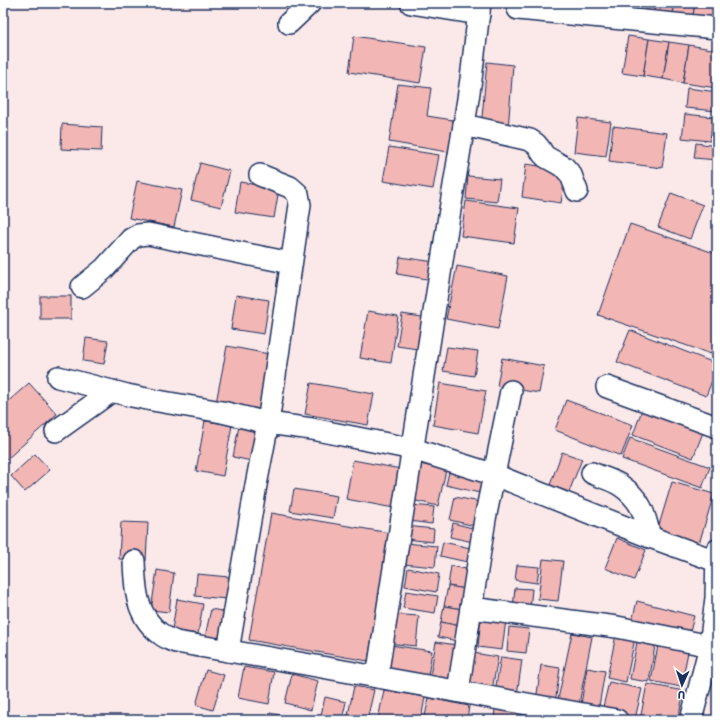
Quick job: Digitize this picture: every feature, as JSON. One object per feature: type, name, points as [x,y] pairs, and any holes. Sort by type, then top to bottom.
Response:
[{"type":"street","points":[[288,23],[310,3]]},
{"type":"street","points":[[377,677],[464,125],[479,8],[412,3]]},
{"type":"street","points":[[518,9],[717,28]]},
{"type":"street","points":[[464,125],[530,140],[536,144],[546,157],[564,167],[571,175],[577,191]]},
{"type":"street","points":[[228,651],[254,492],[268,423],[300,205],[298,194],[290,187],[260,175]]},
{"type":"street","points":[[82,287],[104,269],[131,239],[138,235],[148,234],[291,263]]},
{"type":"street","points":[[58,377],[152,400],[222,412],[268,423],[312,429],[413,449],[495,475],[650,537],[717,556],[716,598],[710,646],[691,720]]},
{"type":"street","points":[[607,387],[717,427]]},
{"type":"street","points":[[458,692],[485,519],[511,391]]},
{"type":"street","points":[[56,431],[119,393]]},
{"type":"street","points":[[592,473],[619,484],[632,494],[640,505],[647,519],[650,537]]},
{"type":"street","points":[[134,561],[138,601],[144,615],[153,629],[176,642],[617,720]]},
{"type":"street","points":[[472,608],[617,627],[710,646]]},
{"type":"building","points":[[604,3],[630,3],[630,10],[604,8]]},
{"type":"building","points":[[634,3],[655,3],[654,11],[633,8]]},
{"type":"building","points":[[655,3],[675,3],[673,13],[654,11]]},
{"type":"building","points":[[675,3],[695,3],[693,16],[673,13]]},
{"type":"building","points":[[695,3],[717,3],[717,20],[693,16]]},
{"type":"building","points":[[354,36],[426,47],[420,83],[349,72]]},
{"type":"building","points":[[628,36],[649,39],[643,76],[622,73]]},
{"type":"building","points":[[649,39],[669,42],[663,79],[643,76]]},
{"type":"building","points":[[669,42],[689,45],[683,83],[663,79]]},
{"type":"building","points":[[689,45],[717,50],[717,88],[683,83]]},
{"type":"building","points":[[487,62],[513,65],[508,130],[481,128]]},
{"type":"building","points":[[398,84],[431,88],[427,116],[459,121],[454,153],[389,142]]},
{"type":"building","points":[[687,88],[717,92],[716,111],[685,108]]},
{"type":"building","points":[[685,114],[713,117],[710,141],[682,138]]},
{"type":"building","points":[[578,118],[611,122],[606,156],[574,152]]},
{"type":"building","points":[[62,124],[102,127],[101,151],[61,149]]},
{"type":"building","points":[[613,126],[667,133],[662,168],[609,161]]},
{"type":"building","points":[[696,143],[717,146],[717,160],[694,158]]},
{"type":"building","points":[[389,147],[439,155],[433,189],[383,181]]},
{"type":"building","points":[[200,163],[230,171],[221,207],[191,200]]},
{"type":"building","points":[[526,164],[566,170],[561,203],[522,197]]},
{"type":"building","points":[[468,176],[500,179],[497,202],[466,199]]},
{"type":"building","points":[[137,181],[182,190],[174,227],[129,218]]},
{"type":"building","points":[[240,182],[279,189],[274,218],[235,212]]},
{"type":"building","points":[[671,193],[703,205],[690,239],[658,227]]},
{"type":"building","points":[[466,201],[519,208],[514,243],[461,236]]},
{"type":"building","points":[[630,224],[717,254],[717,337],[711,354],[598,315]]},
{"type":"building","points":[[400,257],[435,262],[433,280],[397,274]]},
{"type":"building","points":[[457,266],[508,276],[498,329],[446,319]]},
{"type":"building","points":[[236,295],[269,300],[264,334],[231,329]]},
{"type":"building","points":[[40,296],[71,296],[71,319],[40,319]]},
{"type":"building","points":[[368,311],[398,316],[391,363],[360,358]]},
{"type":"building","points":[[402,314],[429,318],[425,350],[397,346]]},
{"type":"building","points":[[630,330],[717,364],[717,368],[706,396],[617,362]]},
{"type":"building","points":[[86,338],[108,341],[104,364],[83,361]]},
{"type":"building","points":[[227,346],[274,355],[262,417],[215,408]]},
{"type":"building","points":[[447,347],[478,351],[474,376],[443,371]]},
{"type":"building","points":[[502,358],[544,366],[539,393],[497,386]]},
{"type":"building","points":[[29,383],[57,414],[6,460],[3,457],[3,406]]},
{"type":"building","points":[[311,383],[374,394],[368,425],[305,414]]},
{"type":"building","points":[[440,383],[486,391],[478,433],[433,425]]},
{"type":"building","points":[[566,400],[633,425],[621,456],[555,430]]},
{"type":"building","points":[[643,407],[704,430],[693,458],[633,435]]},
{"type":"building","points":[[205,421],[232,425],[223,476],[196,471]]},
{"type":"building","points":[[239,426],[261,430],[256,462],[233,457]]},
{"type":"building","points":[[630,438],[710,467],[702,488],[622,459]]},
{"type":"building","points":[[562,452],[582,459],[569,492],[550,485]]},
{"type":"building","points":[[35,454],[50,470],[25,492],[11,476]]},
{"type":"building","points":[[353,460],[406,470],[399,509],[346,499]]},
{"type":"building","points":[[416,463],[446,470],[438,506],[408,499]]},
{"type":"building","points":[[449,472],[487,481],[484,494],[446,485]]},
{"type":"building","points":[[672,482],[714,494],[698,547],[656,535]]},
{"type":"building","points":[[294,489],[337,496],[333,518],[290,511]]},
{"type":"building","points":[[455,497],[480,502],[475,526],[450,520]]},
{"type":"building","points":[[411,505],[434,507],[432,524],[409,521]]},
{"type":"building","points":[[271,513],[390,533],[368,661],[249,640]]},
{"type":"building","points":[[121,522],[148,523],[146,561],[119,559]]},
{"type":"building","points":[[453,523],[476,529],[473,542],[450,537]]},
{"type":"building","points":[[406,526],[434,529],[433,542],[405,539]]},
{"type":"building","points":[[617,538],[646,550],[634,580],[605,568]]},
{"type":"building","points":[[443,542],[475,549],[472,563],[440,556]]},
{"type":"building","points":[[405,543],[437,546],[435,567],[403,564]]},
{"type":"building","points":[[543,559],[563,561],[558,601],[538,599]]},
{"type":"building","points":[[517,565],[539,567],[537,583],[515,580]]},
{"type":"building","points":[[451,566],[476,571],[472,590],[448,586]]},
{"type":"building","points":[[408,568],[439,574],[436,592],[405,586]]},
{"type":"building","points":[[157,570],[174,573],[169,612],[151,610]]},
{"type":"building","points":[[197,574],[229,577],[227,599],[195,596]]},
{"type":"building","points":[[448,586],[472,590],[468,610],[444,606]]},
{"type":"building","points":[[515,588],[532,589],[530,610],[513,608]]},
{"type":"building","points":[[406,591],[438,596],[435,613],[403,608]]},
{"type":"building","points":[[177,599],[203,604],[198,634],[172,630]]},
{"type":"building","points":[[637,601],[694,616],[688,640],[631,625]]},
{"type":"building","points":[[444,606],[468,610],[465,627],[441,622]]},
{"type":"building","points":[[211,609],[231,613],[225,641],[205,637]]},
{"type":"building","points":[[389,614],[419,616],[416,646],[386,643]]},
{"type":"building","points":[[481,617],[506,620],[502,650],[478,647]]},
{"type":"building","points":[[441,622],[465,627],[462,642],[438,637]]},
{"type":"building","points":[[509,627],[529,629],[526,653],[507,651]]},
{"type":"building","points":[[572,633],[592,637],[578,709],[557,704]]},
{"type":"building","points":[[616,635],[635,638],[626,682],[607,678]]},
{"type":"building","points":[[659,641],[689,647],[681,687],[651,681]]},
{"type":"building","points":[[436,642],[464,646],[457,686],[429,682]]},
{"type":"building","points":[[637,642],[655,646],[649,682],[630,679]]},
{"type":"building","points":[[383,644],[432,651],[428,676],[380,669]]},
{"type":"building","points":[[473,653],[498,657],[492,690],[468,685]]},
{"type":"building","points":[[501,657],[522,660],[517,695],[495,691]]},
{"type":"building","points":[[541,665],[560,668],[555,704],[536,701]]},
{"type":"building","points":[[244,667],[274,672],[269,704],[238,698]]},
{"type":"building","points":[[587,668],[605,671],[598,712],[580,710]]},
{"type":"building","points":[[206,670],[224,675],[213,710],[196,705]]},
{"type":"building","points":[[292,674],[318,681],[311,710],[285,703]]},
{"type":"building","points":[[609,682],[642,689],[635,719],[602,711]]},
{"type":"building","points":[[647,684],[684,691],[678,720],[640,720]]},
{"type":"building","points":[[354,686],[374,690],[367,720],[347,720]]},
{"type":"building","points":[[384,690],[425,697],[421,720],[378,720]]},
{"type":"building","points":[[325,697],[346,702],[342,720],[320,720]]},
{"type":"building","points":[[429,698],[469,706],[467,720],[424,720]]},
{"type":"building","points":[[495,709],[546,717],[546,720],[494,720]]},
{"type":"building","points":[[270,713],[303,720],[268,720]]}]
